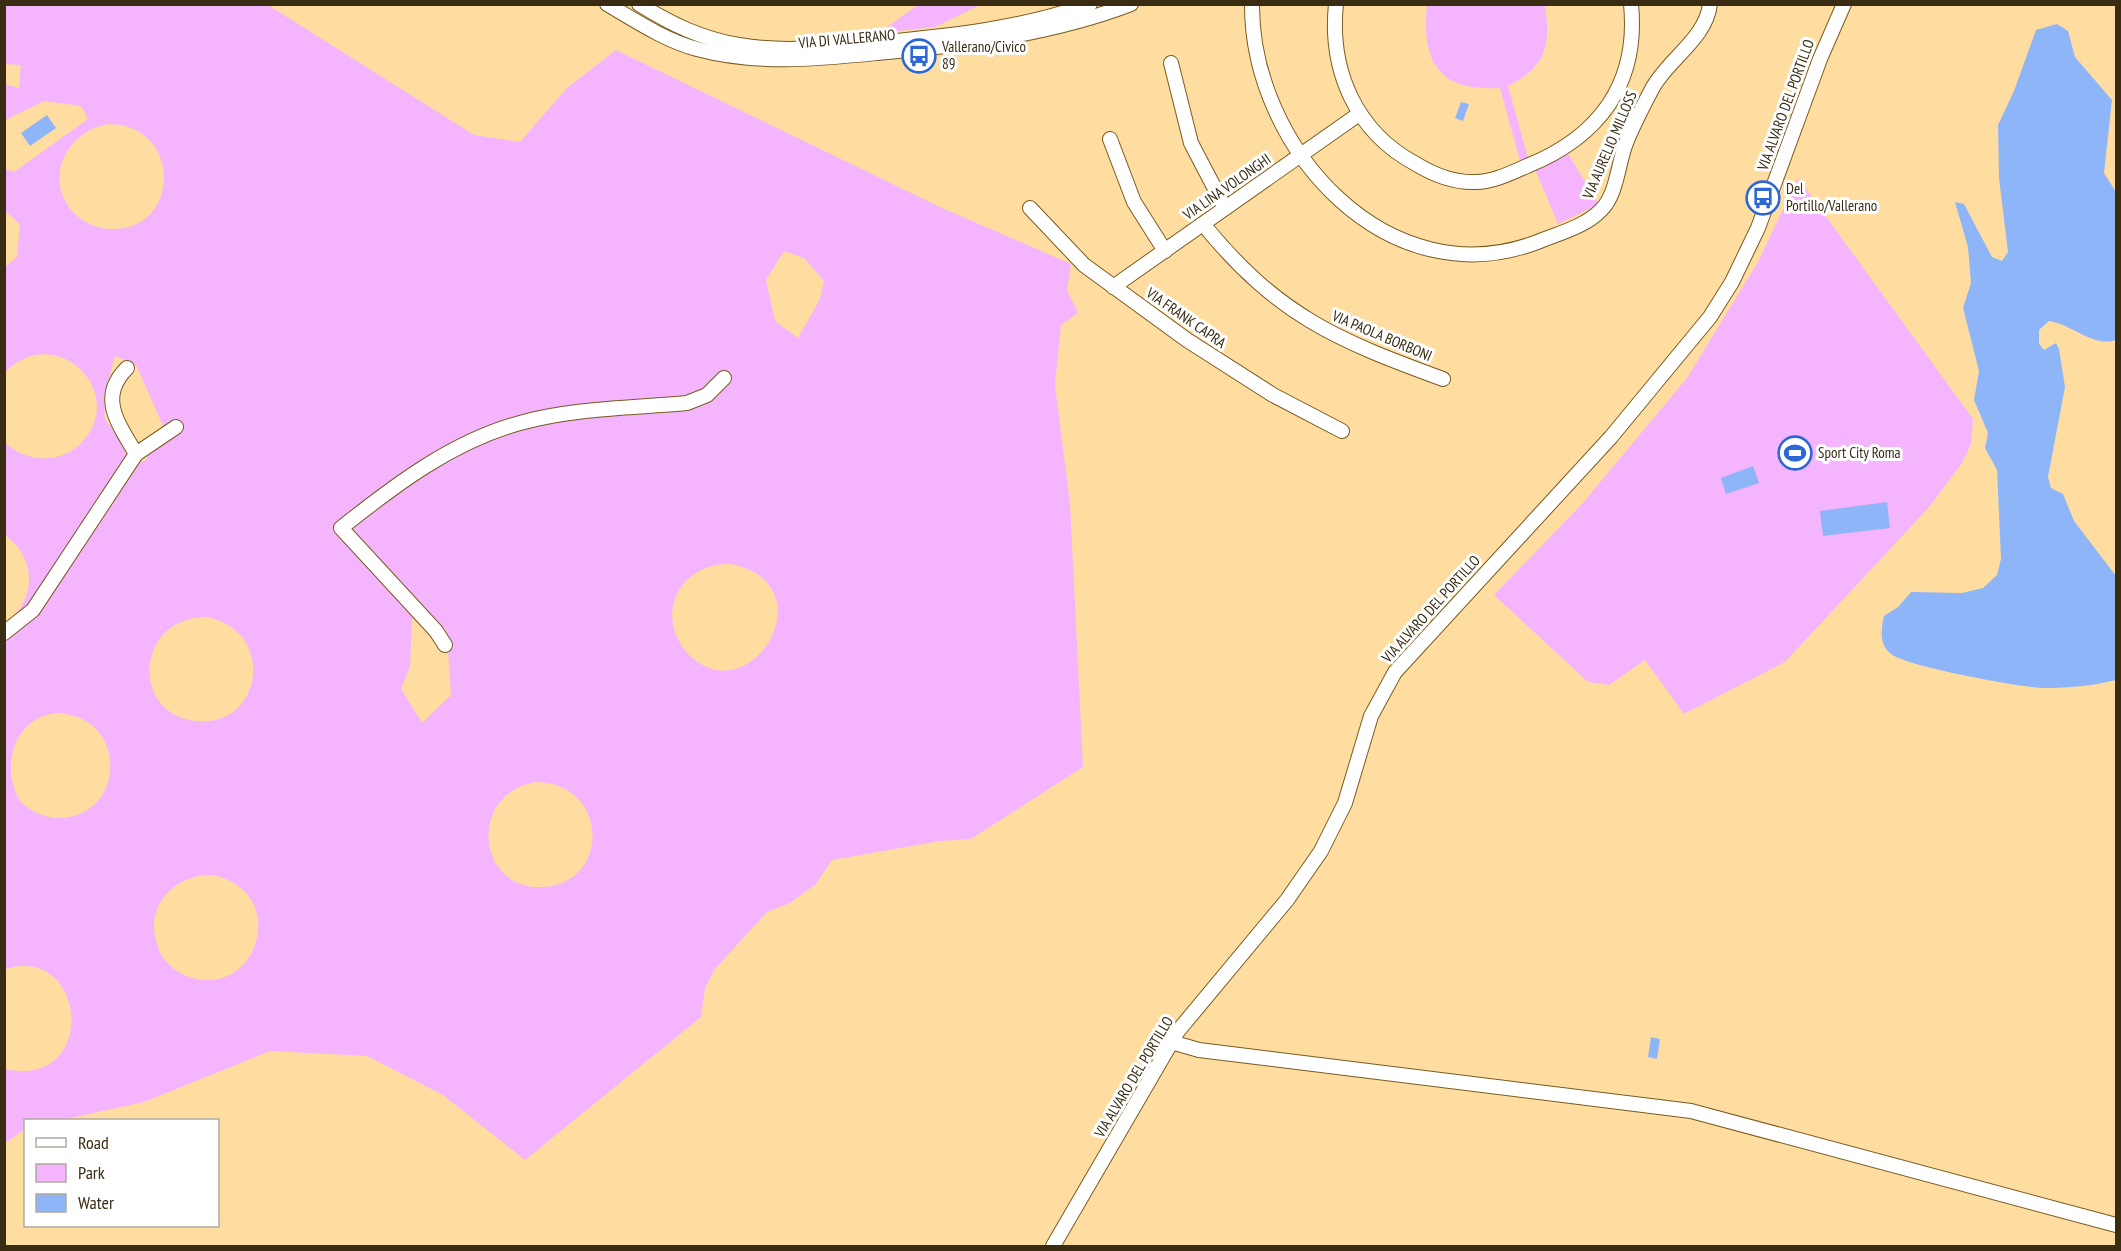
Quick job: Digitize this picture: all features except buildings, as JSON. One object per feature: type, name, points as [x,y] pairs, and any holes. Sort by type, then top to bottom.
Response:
[{"type":"street","name":"VIA DI VALLERANO","points":[[607,4],[656,33],[686,46],[738,57],[780,60],[973,43],[1095,15],[1131,4]]},
{"type":"street","name":"VIA DI VALLERANO","points":[[639,4],[674,24],[710,38],[757,47],[796,49],[960,35],[1090,4]]},
{"type":"street","name":"VIA AURELIO MILLOSS","points":[[1252,4],[1254,42],[1262,82],[1279,122],[1299,156],[1341,201],[1370,222],[1403,239],[1431,248],[1465,254],[1509,251],[1532,244],[1586,221],[1605,206],[1628,139],[1651,91],[1701,28],[1710,4]]},
{"type":"street","points":[[1336,4],[1334,27],[1337,58],[1344,83],[1359,114],[1379,139],[1424,169],[1446,178],[1479,182],[1516,171],[1571,144],[1604,112],[1628,65],[1631,4]]},
{"type":"street","name":"VIA ALVARO DEL PORTILLO","points":[[1053,1246],[1171,1042],[1287,900],[1321,851],[1345,803],[1371,716],[1404,660],[1590,460],[1683,352],[1710,317],[1732,282],[1758,228],[1820,59],[1844,4]]},
{"type":"street","points":[[1171,63],[1191,143],[1224,208]]},
{"type":"street","name":"VIA LINA VOLONGHI","points":[[1113,287],[1359,114]]},
{"type":"street","points":[[1110,139],[1140,214],[1165,251]]},
{"type":"street","name":"VIA FRANK CAPRA","points":[[1030,208],[1077,259],[1113,287],[1230,369],[1293,407],[1342,431]]},
{"type":"street","name":"VIA PAOLA BORBONI","points":[[1203,224],[1252,278],[1300,316],[1353,345],[1443,380]]},
{"type":"street","points":[[127,368],[113,386],[113,415],[136,454]]},
{"type":"street","points":[[445,645],[436,632],[341,528],[401,480],[490,433],[522,422],[557,415],[687,403],[707,395],[724,378]]},
{"type":"street","points":[[4,633],[11,631],[33,610],[136,454],[176,427]]},
{"type":"street","points":[[1171,1042],[1198,1050],[1691,1111],[2116,1225]]},
{"type":"green space","points":[[919,4],[980,5],[935,27],[879,33]]},
{"type":"green space","points":[[5,5],[268,5],[474,135],[520,142],[567,88],[616,50],[942,208],[1071,264],[1067,290],[1078,313],[1061,325],[1055,385],[1070,503],[1083,767],[971,839],[940,841],[832,860],[816,884],[790,903],[767,912],[715,969],[705,988],[701,1017],[525,1160],[443,1095],[367,1056],[270,1051],[144,1102],[66,1119],[24,1119],[24,1130],[5,1143],[5,1069],[35,1070],[56,1059],[68,1040],[71,1017],[66,995],[53,977],[33,967],[5,969],[5,624],[23,604],[29,580],[28,567],[23,556],[16,545],[5,535],[4,441],[19,453],[31,457],[50,458],[63,455],[82,442],[94,422],[97,402],[91,384],[80,369],[64,358],[45,354],[25,358],[5,372],[5,267],[17,257],[20,224],[5,211],[5,169],[14,172],[88,119],[81,106],[44,101],[5,120],[5,84],[19,88],[21,65],[5,64]],"holes":[[[109,124],[133,129],[150,141],[161,158],[164,178],[161,197],[151,214],[134,225],[111,229],[101,228],[74,213],[65,200],[60,186],[60,171],[64,158],[71,146],[94,128]],[[784,251],[804,258],[824,281],[820,299],[798,338],[775,321],[766,280]],[[115,356],[136,365],[164,428],[145,461],[127,461],[122,441],[105,420],[104,396]],[[731,564],[760,576],[775,595],[777,618],[770,640],[755,659],[734,669],[711,669],[687,653],[673,625],[673,606],[681,587],[702,569]],[[207,617],[229,626],[244,640],[252,658],[253,677],[247,695],[236,710],[219,719],[196,721],[174,714],[159,702],[151,685],[150,666],[155,648],[166,632],[183,621]],[[412,618],[448,649],[451,695],[422,723],[401,689],[410,667]],[[55,713],[79,718],[97,730],[107,747],[110,766],[107,785],[97,802],[80,814],[57,818],[37,813],[20,801],[14,788],[11,774],[14,747],[20,735],[41,717]],[[537,782],[561,787],[578,799],[588,815],[592,834],[590,853],[581,869],[565,881],[543,887],[521,884],[504,874],[493,858],[489,840],[490,821],[499,803],[514,790]],[[212,875],[237,885],[252,901],[258,921],[256,942],[247,960],[232,974],[211,980],[187,976],[172,968],[161,955],[154,930],[155,917],[166,895],[186,880]]]},
{"type":"green space","points":[[1427,5],[1545,5],[1547,32],[1543,54],[1531,71],[1508,86],[1528,158],[1520,161],[1500,88],[1462,85],[1449,79],[1438,69],[1427,43]]},
{"type":"green space","points":[[1568,154],[1599,204],[1558,224],[1535,169]]},
{"type":"green space","name":"Sport City Roma","points":[[1798,178],[1973,419],[1971,444],[1962,463],[1930,506],[1785,662],[1684,714],[1645,660],[1609,685],[1588,682],[1494,595],[1582,504],[1687,378],[1758,262]]},
{"type":"water","points":[[2057,24],[2068,31],[2075,57],[2112,100],[2104,173],[2116,192],[2116,340],[2099,341],[2049,321],[2039,330],[2039,344],[2044,350],[2056,343],[2059,349],[2065,387],[2048,477],[2051,488],[2063,494],[2074,521],[2116,576],[2116,680],[2062,688],[2044,688],[1965,676],[1901,659],[1891,654],[1884,646],[1882,631],[1884,616],[1898,607],[1911,592],[1962,593],[1983,588],[1997,575],[2001,559],[1997,470],[1985,448],[1988,433],[1974,400],[1979,371],[1963,308],[1971,283],[1968,247],[1955,202],[1964,204],[1992,257],[2002,261],[2008,252],[1999,178],[1998,125],[2014,91],[2036,30]]},
{"type":"water","points":[[1461,102],[1469,104],[1463,121],[1455,118]]},
{"type":"water","points":[[47,115],[56,128],[30,146],[21,133]]},
{"type":"water","points":[[1753,466],[1759,483],[1726,494],[1721,478]]},
{"type":"water","points":[[1887,502],[1890,528],[1823,536],[1820,511]]},
{"type":"water","points":[[1651,1037],[1660,1039],[1657,1059],[1648,1057]]},
{"type":"place","name":"Vallerano/Civico 89","points":[[919,56]]},
{"type":"place","name":"Del Portillo/Vallerano","points":[[1763,198]]},
{"type":"place","name":"Sport City Roma","points":[[1795,453]]}]
